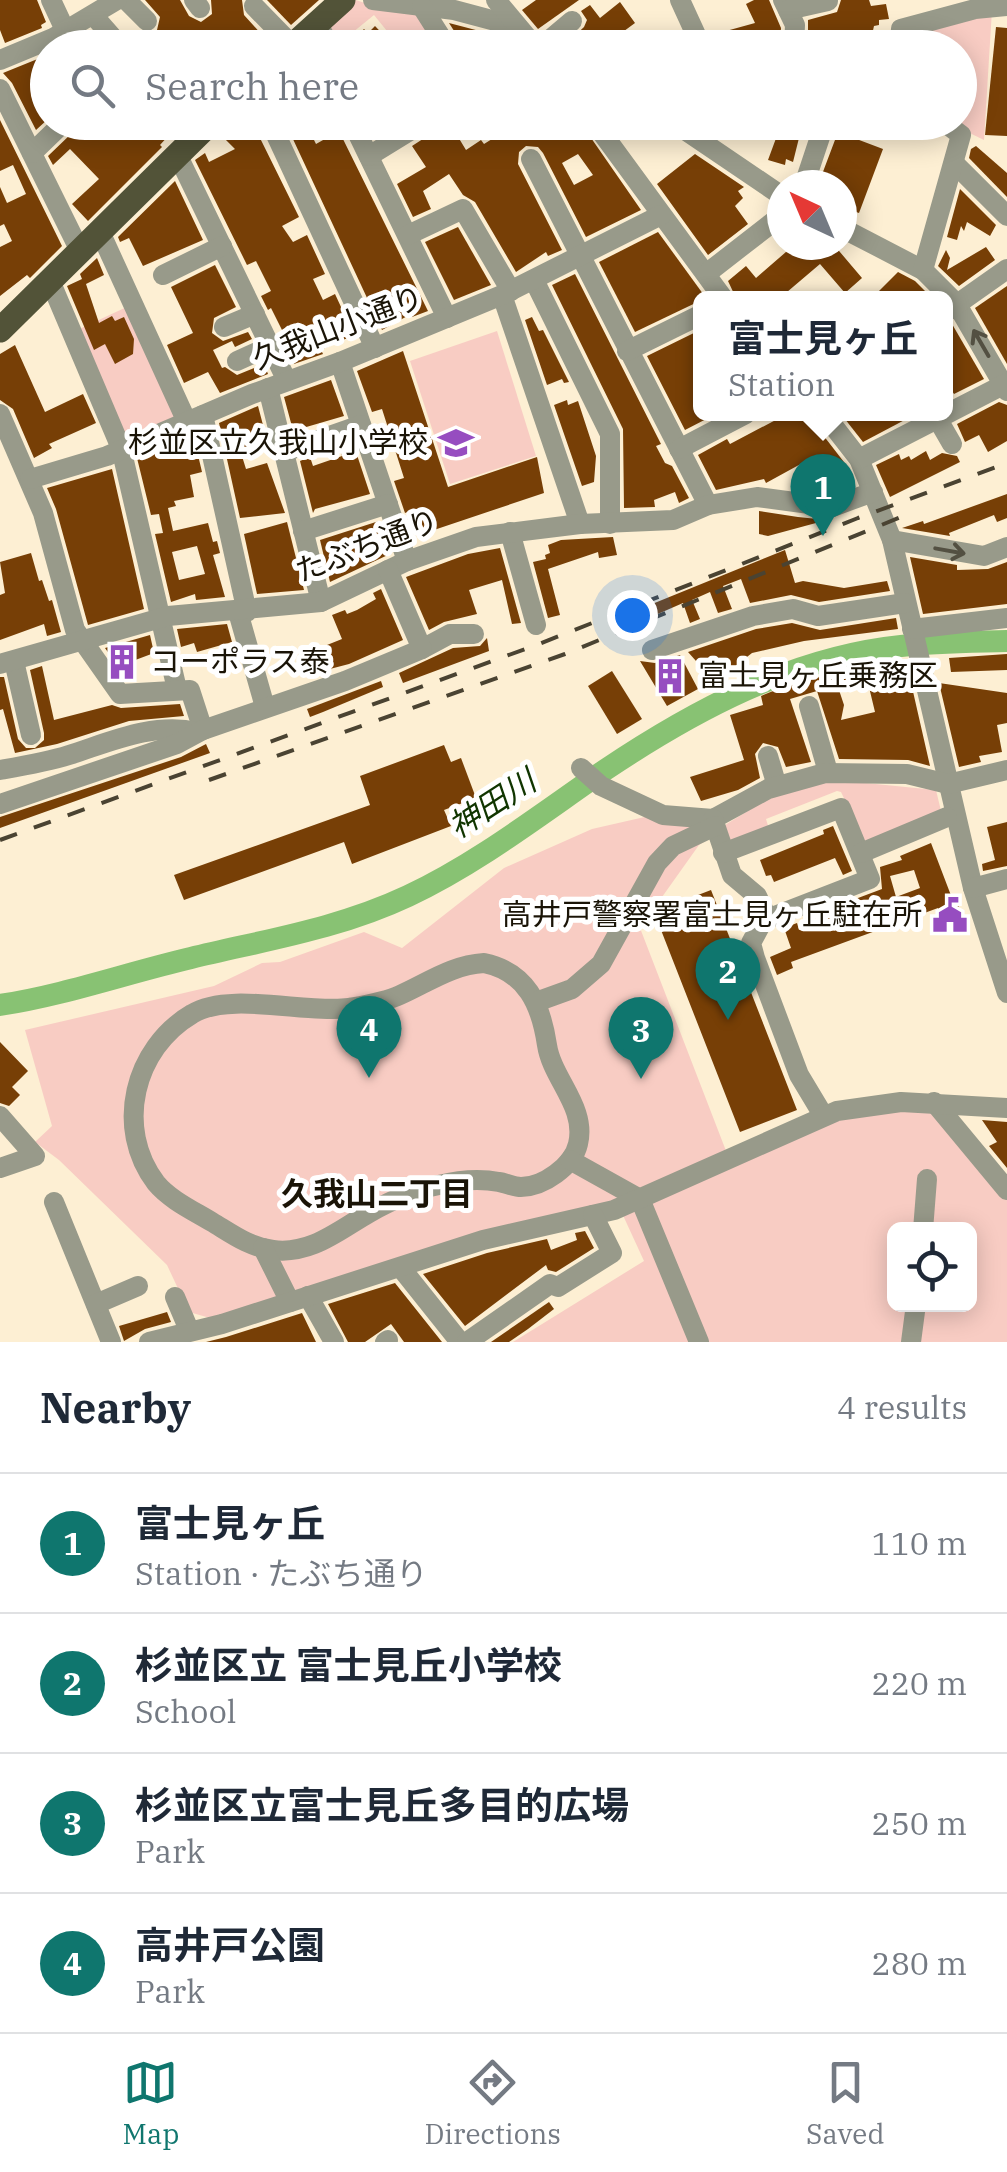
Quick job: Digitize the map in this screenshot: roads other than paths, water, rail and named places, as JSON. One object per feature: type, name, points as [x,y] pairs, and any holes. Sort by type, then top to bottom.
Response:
[{"type":"main road","points":[[309,30],[343,0]]},
{"type":"main road","points":[[2,321],[50,283],[101,234],[187,140]]},
{"type":"street","points":[[51,0],[65,30],[110,4]]},
{"type":"street","points":[[373,0],[454,10],[518,27]]},
{"type":"street","points":[[496,0],[521,30]]},
{"type":"street","points":[[680,0],[694,30]]},
{"type":"street","points":[[794,30],[786,5],[828,1]]},
{"type":"street","points":[[110,4],[147,21]]},
{"type":"street","points":[[110,4],[117,30]]},
{"type":"street","points":[[254,6],[276,30]]},
{"type":"street","points":[[901,30],[946,8],[1007,6]]},
{"type":"street","points":[[422,8],[436,30]]},
{"type":"street","points":[[561,30],[572,21]]},
{"type":"street","points":[[316,24],[320,30]]},
{"type":"street","points":[[2,55],[30,44]]},
{"type":"street","points":[[0,90],[81,252]]},
{"type":"street","points":[[32,153],[46,140]]},
{"type":"street","points":[[194,140],[222,246],[270,346],[284,452],[321,602]]},
{"type":"street","points":[[278,140],[375,348]]},
{"type":"street","points":[[360,140],[447,318]]},
{"type":"street","points":[[368,156],[394,140]]},
{"type":"street","points":[[610,140],[718,291]]},
{"type":"street","points":[[699,140],[767,186]]},
{"type":"street","points":[[809,170],[819,140]]},
{"type":"street","points":[[923,270],[960,140]]},
{"type":"street","points":[[531,159],[708,505]]},
{"type":"street","points":[[955,164],[1007,216]]},
{"type":"street","points":[[408,236],[464,208],[507,293],[580,524]]},
{"type":"street","name":"久我山小通り","points":[[30,479],[108,456],[507,293],[661,215]]},
{"type":"street","points":[[706,274],[767,227]]},
{"type":"street","points":[[101,234],[195,418],[265,707]]},
{"type":"street","points":[[857,236],[923,270],[938,291]]},
{"type":"street","points":[[164,275],[222,246]]},
{"type":"street","points":[[953,307],[1007,270]]},
{"type":"street","points":[[534,280],[610,434],[610,524]]},
{"type":"street","points":[[50,283],[122,448],[176,685]]},
{"type":"street","points":[[953,311],[1006,386],[953,411]]},
{"type":"street","points":[[224,328],[254,314]]},
{"type":"street","points":[[627,352],[693,319]]},
{"type":"street","points":[[237,362],[270,346]]},
{"type":"street","points":[[340,362],[388,504],[397,566],[422,648]]},
{"type":"street","points":[[0,414],[43,513],[75,630],[120,694],[190,690],[201,731]]},
{"type":"street","points":[[679,449],[733,421]]},
{"type":"street","points":[[829,421],[859,459],[892,540],[973,888],[998,943],[1007,993]]},
{"type":"street","points":[[859,459],[931,421]]},
{"type":"street","points":[[939,421],[952,444]]},
{"type":"street","points":[[284,452],[361,425]]},
{"type":"street","name":"たぶち通り","points":[[7,662],[160,620],[321,602],[397,566],[476,537],[580,524],[673,520],[708,505],[757,497],[832,507],[873,492]]},
{"type":"street","points":[[303,531],[388,504]]},
{"type":"street","points":[[510,532],[536,625]]},
{"type":"street","points":[[892,540],[984,556],[1007,547]]},
{"type":"street","points":[[652,650],[766,613],[792,609],[818,616],[905,603]]},
{"type":"street","points":[[913,638],[1007,618]]},
{"type":"street","points":[[0,804],[124,763],[265,707],[345,681],[450,634],[474,634]]},
{"type":"street","points":[[7,662],[31,735]]},
{"type":"street","points":[[810,706],[828,772]]},
{"type":"street","points":[[0,770],[65,756],[126,734],[201,731]]},
{"type":"street","points":[[768,756],[777,786]]},
{"type":"street","points":[[536,1002],[572,989],[601,964],[657,863],[673,846],[777,786],[828,772],[907,774],[948,784],[1007,770]]},
{"type":"street","points":[[587,774],[663,815],[714,822]]},
{"type":"street","points":[[722,853],[842,808],[870,879],[762,922]]},
{"type":"street","points":[[861,853],[947,817]]},
{"type":"street","points":[[714,822],[732,875],[756,896],[766,914],[751,943],[755,958],[799,1075],[823,1115]]},
{"type":"street","points":[[973,888],[1007,878]]},
{"type":"street","points":[[484,963],[511,971],[536,1002],[553,1068],[572,1100],[578,1144],[570,1160],[538,1184],[522,1187],[482,1180],[442,1184],[380,1207],[324,1241],[282,1251],[244,1242],[174,1199],[158,1186],[141,1155],[132,1112],[144,1066],[158,1042],[196,1011],[220,1006],[346,1008],[397,996],[456,966],[484,963]]},
{"type":"street","points":[[162,1340],[189,1330],[226,1333],[299,1299],[483,1240],[594,1215],[640,1199],[823,1115],[901,1102],[1007,1108]]},
{"type":"street","points":[[931,1102],[932,1124]]},
{"type":"street","points":[[931,1102],[1007,1190]]},
{"type":"street","points":[[0,1116],[35,1156],[0,1168]]},
{"type":"street","points":[[570,1160],[640,1199],[699,1342]]},
{"type":"street","points":[[923,1222],[927,1179]]},
{"type":"street","points":[[54,1202],[111,1342]]},
{"type":"street","points":[[401,1268],[463,1342],[550,1284],[558,1287],[612,1253],[594,1215]]},
{"type":"street","points":[[263,1248],[334,1342]]},
{"type":"street","points":[[96,1304],[138,1286]]},
{"type":"street","points":[[175,1297],[189,1330]]},
{"type":"street","points":[[911,1342],[915,1312]]},
{"type":"waterway","name":"神田川","points":[[0,1005],[301,933],[382,907],[434,883],[484,853],[673,727],[783,675],[861,652],[1007,641]]},
{"type":"railway","points":[[0,840],[539,644],[1007,463]]},
{"type":"railway","points":[[209,780],[565,654],[901,517]]},
{"type":"place","name":"杉並区立久我山小学校","points":[[456,443]]},
{"type":"place","name":"富士見ヶ丘","points":[[823,536]]},
{"type":"place","name":"コーポラス泰","points":[[122,662]]},
{"type":"place","name":"富士見ヶ丘乗務区","points":[[670,676]]},
{"type":"place","name":"高井戸警察署富士見ヶ丘駐在所","points":[[950,915]]},
{"type":"place","name":"杉並区立 富士見丘小学校","points":[[728,1020]]},
{"type":"place","name":"高井戸公園","points":[[369,1078]]},
{"type":"place","name":"杉並区立富士見丘多目的広場","points":[[641,1079]]},
{"type":"district","name":"久我山二丁目","points":[[377,1194]]}]
